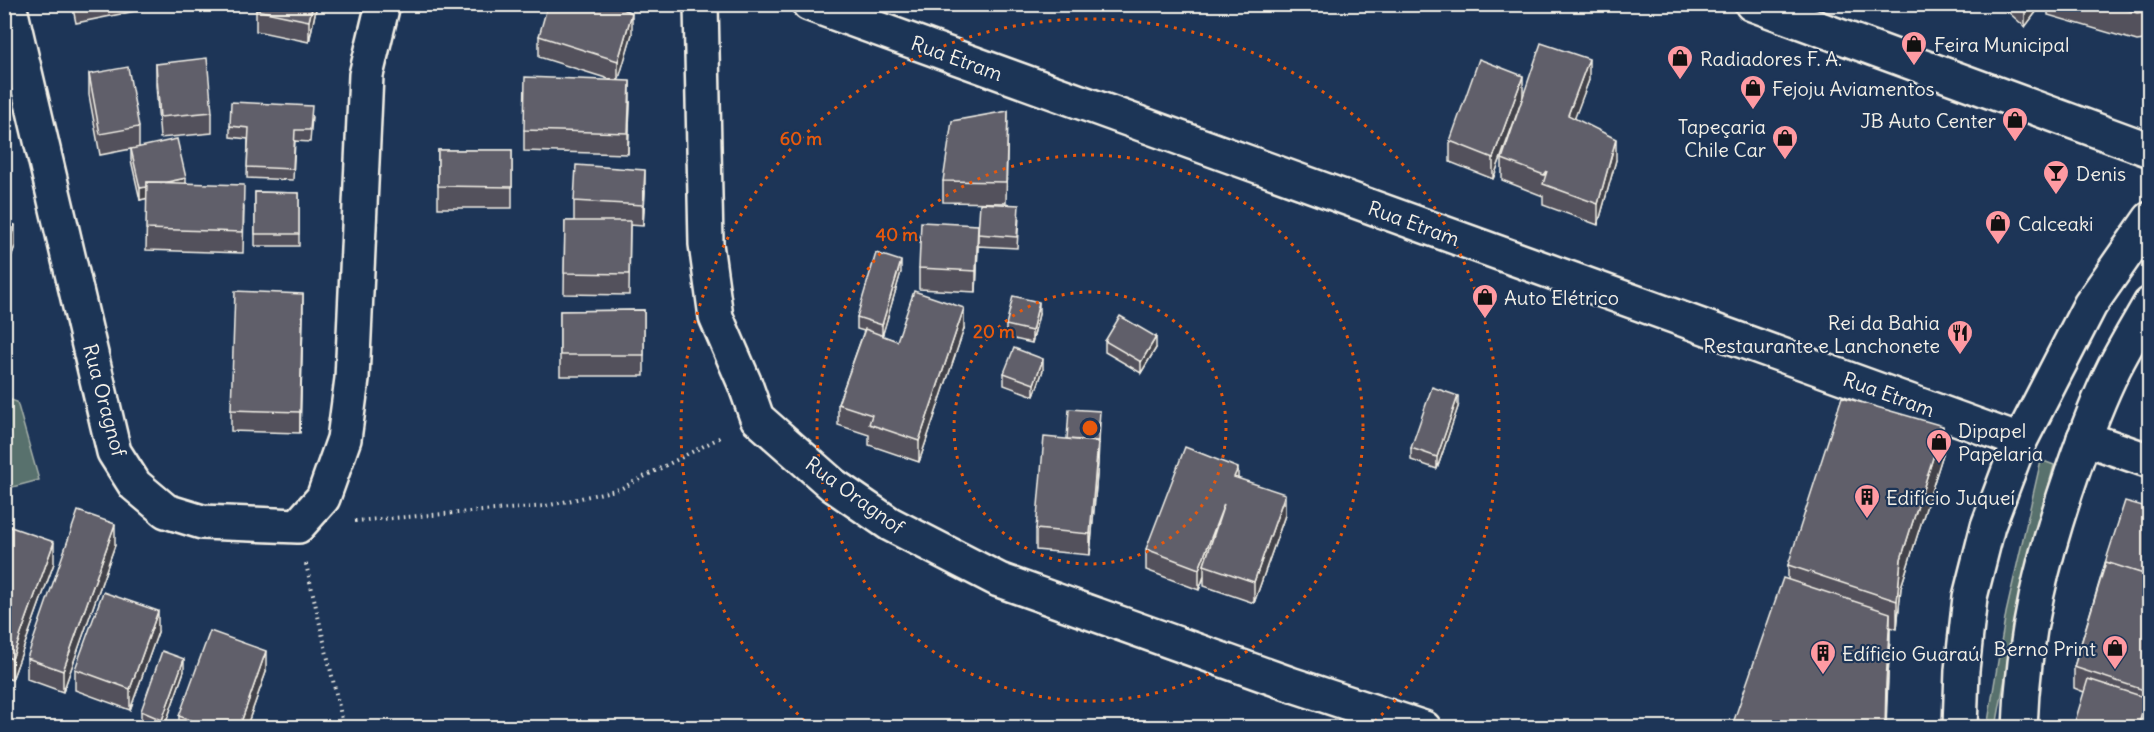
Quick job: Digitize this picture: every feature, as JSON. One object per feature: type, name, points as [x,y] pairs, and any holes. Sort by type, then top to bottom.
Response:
[{"type":"street","name":"Rua Oragnof","points":[[9,4],[114,452],[135,485],[166,511],[202,522],[298,526]]},
{"type":"street","points":[[298,526],[323,498],[344,439],[352,379],[366,75],[382,4]]},
{"type":"street","name":"Rua Oragnof","points":[[701,4],[706,244],[716,317],[746,384],[758,418],[833,485],[890,524],[999,580],[1279,680],[1424,728]]},
{"type":"street","name":"Rua Etram","points":[[809,4],[2020,441]]},
{"type":"street","points":[[1752,4],[2150,150]]},
{"type":"street","points":[[1960,728],[1962,670],[1970,597],[1988,526],[2020,441],[2090,305],[2150,219]]},
{"type":"street","points":[[2020,728],[2021,691],[2032,608],[2052,532],[2084,438],[2114,368],[2150,304]]},
{"type":"street","points":[[2084,438],[2150,460]]},
{"type":"path","points":[[344,728],[298,526],[546,506],[620,489],[758,418]]},
{"type":"green space","points":[[5,398],[17,402],[39,480],[5,489]]},
{"type":"green space","points":[[2041,460],[2054,465],[2019,602],[1996,727],[1987,728],[2006,613]]},
{"type":"building","points":[[257,4],[313,4],[309,21],[256,10]]},
{"type":"building","points":[[548,4],[612,4],[632,13],[618,61],[539,36]]},
{"type":"building","points":[[2109,4],[2150,4],[2150,11],[2137,13]]},
{"type":"building","points":[[1541,43],[1589,59],[1568,115],[1616,139],[1598,204],[1543,184],[1547,171],[1544,175],[1502,159]]},
{"type":"building","points":[[207,58],[212,112],[160,117],[156,64]]},
{"type":"building","points":[[1479,59],[1523,76],[1493,158],[1450,141]]},
{"type":"building","points":[[128,67],[139,127],[100,134],[89,74]]},
{"type":"building","points":[[525,77],[630,81],[628,133],[524,130]]},
{"type":"building","points":[[231,102],[312,106],[310,130],[295,130],[293,169],[247,167],[249,128],[230,126]]},
{"type":"building","points":[[1008,111],[1006,182],[943,181],[952,121]]},
{"type":"building","points":[[177,139],[186,178],[167,182],[147,182],[147,187],[140,188],[131,149]]},
{"type":"building","points":[[438,150],[512,150],[512,187],[438,186]]},
{"type":"building","points":[[576,165],[645,170],[643,205],[574,201]]},
{"type":"building","points":[[147,182],[244,185],[243,232],[146,229]]},
{"type":"building","points":[[255,192],[299,193],[299,234],[255,234]]},
{"type":"building","points":[[980,203],[1019,205],[1017,237],[978,234]]},
{"type":"building","points":[[4,221],[15,225],[5,252],[4,252]]},
{"type":"building","points":[[565,221],[630,221],[629,274],[564,273]]},
{"type":"building","points":[[921,222],[978,225],[976,271],[919,268]]},
{"type":"building","points":[[876,253],[901,261],[882,325],[857,317]]},
{"type":"building","points":[[235,291],[303,294],[300,412],[231,410]]},
{"type":"building","points":[[914,291],[964,308],[919,441],[869,424],[872,415],[838,404],[865,329],[897,341]]},
{"type":"building","points":[[1013,296],[1039,302],[1032,331],[1006,325]]},
{"type":"building","points":[[644,310],[644,355],[560,355],[560,311]]},
{"type":"building","points":[[1120,316],[1156,337],[1141,362],[1105,341]]},
{"type":"building","points":[[1014,348],[1043,359],[1034,384],[1004,373]]},
{"type":"building","points":[[1432,387],[1458,396],[1437,457],[1411,448]]},
{"type":"building","name":"Edifício Juqueí","points":[[1842,397],[1943,426],[1901,559],[1897,601],[1788,565]]},
{"type":"building","points":[[1069,409],[1100,411],[1098,441],[1067,439]]},
{"type":"building","points":[[1044,437],[1098,442],[1090,534],[1036,529]]},
{"type":"building","points":[[1185,447],[1238,468],[1234,477],[1285,494],[1254,582],[1204,565],[1224,504],[1199,569],[1146,549]]},
{"type":"building","points":[[2125,501],[2150,508],[2150,576],[2105,563]]},
{"type":"building","points":[[78,511],[115,524],[63,671],[27,658]]},
{"type":"building","points":[[8,526],[54,542],[12,659],[4,656],[4,536]]},
{"type":"building","points":[[2106,562],[2150,576],[2150,692],[2074,667]]},
{"type":"building","name":"Edíficio Guaraú","points":[[1783,578],[1890,613],[1885,728],[1737,728],[1732,726]]},
{"type":"building","points":[[103,592],[158,611],[130,689],[75,669]]},
{"type":"building","points":[[210,631],[266,651],[239,728],[212,728],[179,716]]},
{"type":"building","points":[[162,651],[184,659],[162,720],[141,711]]},
{"type":"building","points":[[2088,679],[2147,698],[2137,728],[2073,728]]},
{"type":"place","name":"Feira Municipal","points":[[1914,67]]},
{"type":"place","name":"Radiadores F. A.","points":[[1680,81]]},
{"type":"place","name":"Fejoju Aviamentos","points":[[1753,111]]},
{"type":"place","name":"JB Auto Center","points":[[2015,143]]},
{"type":"place","name":"Tapeçaria Chile Car","points":[[1785,161]]},
{"type":"place","name":"Denis","points":[[2056,196]]},
{"type":"place","name":"Calceaki","points":[[1998,246]]},
{"type":"place","name":"Auto Elétrico","points":[[1485,320]]},
{"type":"place","name":"Rei da Bahia Restaurante e Lanchonete","points":[[1960,356]]},
{"type":"place","name":"Dipapel Papelaria","points":[[1939,465]]},
{"type":"place","name":"Edifício Juqueí","points":[[1867,520]]},
{"type":"place","name":"Berno Print","points":[[2115,671]]},
{"type":"place","name":"Edíficio Guaraú","points":[[1823,676]]}]
